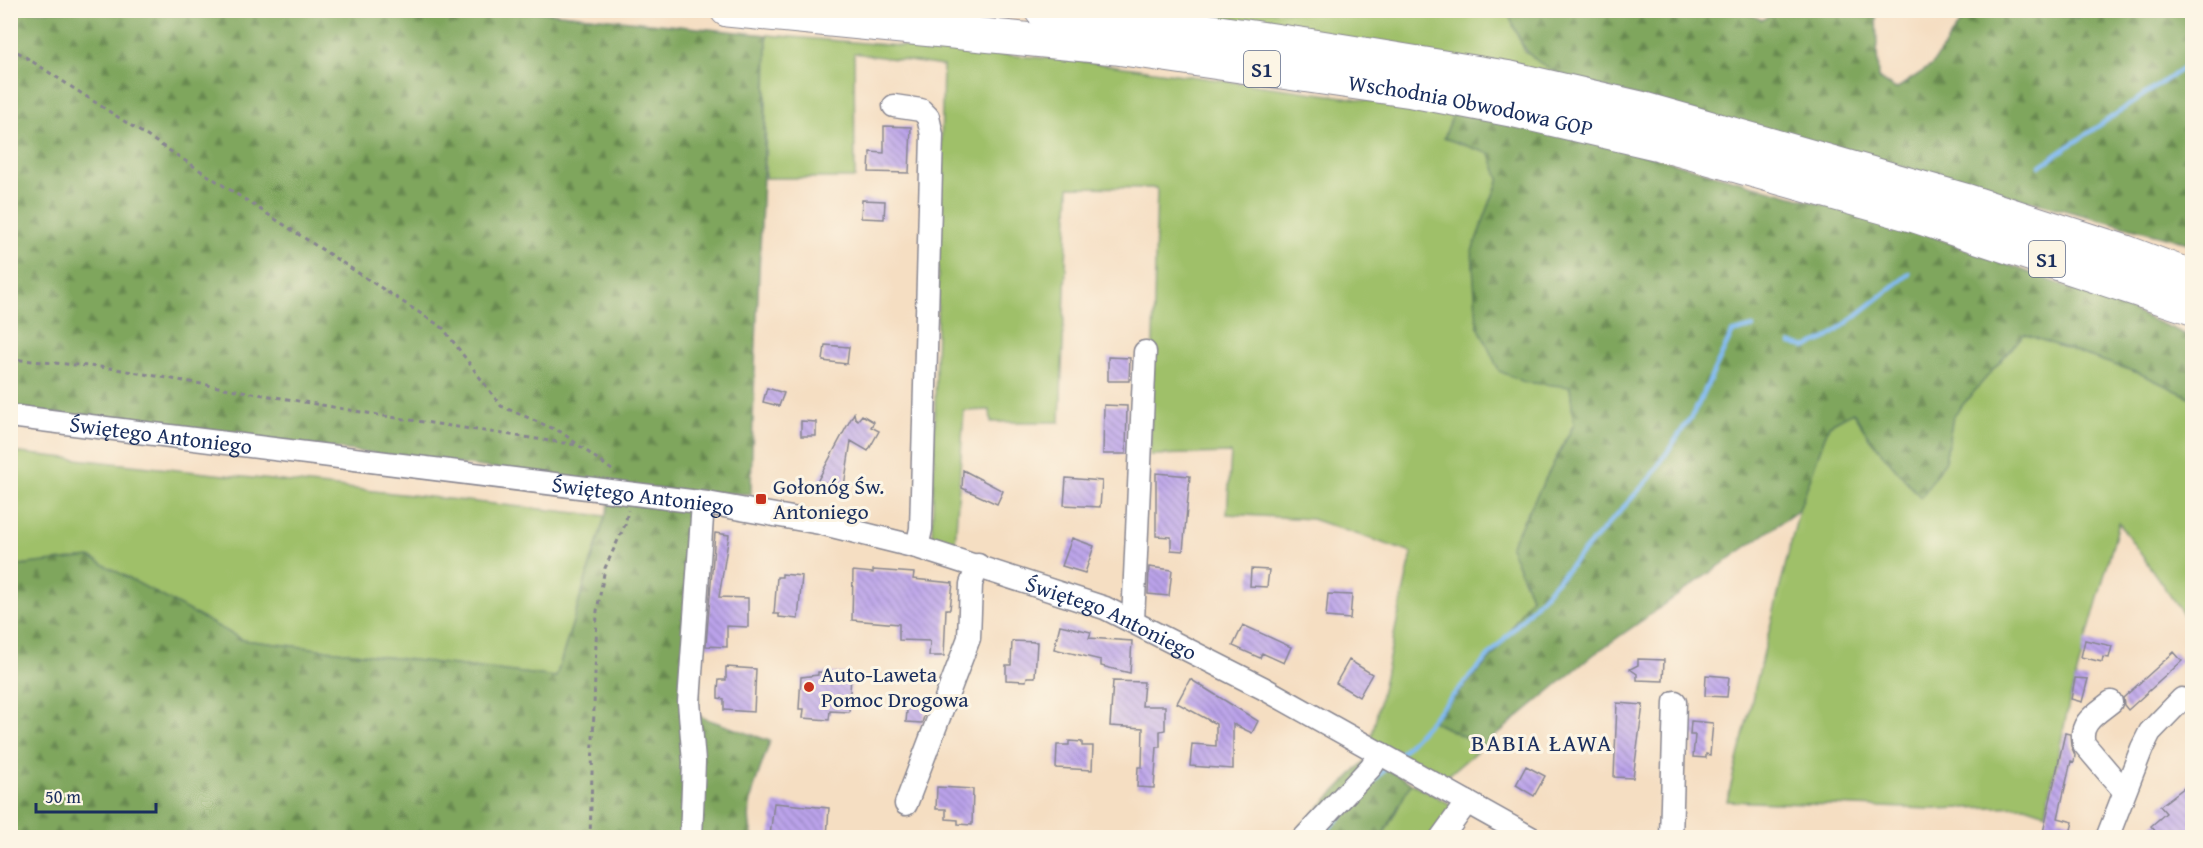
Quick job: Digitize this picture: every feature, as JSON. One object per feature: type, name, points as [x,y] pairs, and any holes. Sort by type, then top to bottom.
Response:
[{"type":"highway","name":"Wschodnia Obwodowa GOP","points":[[727,10],[1116,48],[1412,91],[1792,166],[1920,202],[2126,252],[2189,300]]},
{"type":"highway","name":"Wschodnia Obwodowa GOP","points":[[1041,10],[1130,19],[1511,78],[1641,108],[1792,166]]},
{"type":"highway","name":"Wschodnia Obwodowa GOP","points":[[1920,202],[2189,300]]},
{"type":"highway","points":[[2126,252],[2193,260]]},
{"type":"street","points":[[894,106],[921,110],[928,117],[932,135],[921,529],[918,547]]},
{"type":"street","points":[[1133,621],[1145,352]]},
{"type":"street","name":"Świętego Antoniego","points":[[10,416],[703,502],[820,523],[918,547],[1105,608],[1133,621],[1263,687],[1531,837]]},
{"type":"street","points":[[690,837],[694,762],[689,702],[703,502]]},
{"type":"street","points":[[906,804],[969,638],[971,584],[978,565]]},
{"type":"street","points":[[2107,837],[2150,732],[2182,699]]},
{"type":"street","points":[[1671,837],[1675,702]]},
{"type":"street","points":[[2111,702],[2088,721],[2082,735],[2084,744],[2124,791]]},
{"type":"street","points":[[1304,837],[1371,767],[1380,753]]},
{"type":"street","points":[[1449,834],[1467,802]]},
{"type":"path","points":[[10,46],[443,328],[501,406],[561,432],[617,473],[629,494],[625,525],[605,568],[597,611],[590,837]]},
{"type":"path","points":[[10,359],[110,368],[384,416],[579,445]]},
{"type":"green space","points":[[521,10],[767,35],[751,494],[682,492],[11,408],[11,11]]},
{"type":"green space","points":[[1740,10],[1762,20],[1779,11],[1876,11],[1878,78],[1896,89],[1931,66],[1968,11],[2055,11],[2055,13],[2077,18],[2088,11],[2192,11],[2192,244],[1571,79],[1544,66],[1529,54],[1507,11]]},
{"type":"green space","points":[[1169,11],[1507,11],[1525,52],[1571,79]]},
{"type":"green space","points":[[2055,11],[2088,11],[2077,18],[2055,13]]},
{"type":"green space","points":[[767,35],[1080,61],[1454,112],[1444,138],[1491,154],[1499,179],[1472,251],[1524,382],[1570,386],[1574,424],[1510,547],[1531,597],[1494,655],[1432,721],[1483,746],[1446,777],[1371,740],[1412,553],[1312,519],[1227,514],[1231,453],[1150,455],[1157,188],[1069,187],[1060,422],[991,422],[990,410],[964,411],[955,545],[932,537],[943,66],[854,53],[855,178],[765,178]]},
{"type":"green space","points":[[1454,112],[1624,149],[1918,231],[2127,309],[2192,337],[2192,398],[2141,374],[2024,334],[1953,416],[1945,461],[1921,498],[1870,439],[1853,412],[1829,425],[1799,510],[1593,655],[1483,746],[1432,721],[1494,655],[1531,597],[1510,547],[1574,424],[1570,387],[1524,382],[1499,371],[1477,324],[1472,251],[1499,179],[1490,154],[1444,138]]},
{"type":"green space","points":[[2024,334],[2141,374],[2192,398],[2192,627],[2119,523],[2070,698],[2046,813],[2025,806],[1932,809],[1727,801],[1799,510],[1829,425],[1853,412],[1870,439],[1945,461],[1953,416]]},
{"type":"green space","points":[[11,452],[605,516],[556,677],[243,640],[90,558],[11,566]]},
{"type":"green space","points":[[610,501],[706,511],[698,716],[770,741],[751,802],[749,814],[753,837],[11,837],[10,566],[90,557],[243,640],[556,677]]},
{"type":"green space","points":[[1368,758],[1411,783],[1382,837],[1289,838]]},
{"type":"green space","points":[[1411,783],[1465,812],[1448,837],[1382,838]]},
{"type":"building","points":[[884,126],[911,127],[909,173],[869,172],[870,152],[884,153]]},
{"type":"building","points":[[862,200],[885,201],[884,219],[861,218]]},
{"type":"building","points":[[825,345],[849,347],[847,364],[823,361]]},
{"type":"building","points":[[1108,357],[1130,358],[1129,381],[1108,381]]},
{"type":"building","points":[[767,388],[784,393],[779,406],[763,402]]},
{"type":"building","points":[[1104,405],[1127,406],[1126,454],[1103,454]]},
{"type":"building","points":[[854,413],[858,420],[862,415],[874,422],[871,427],[879,431],[868,451],[851,441],[844,486],[817,482]]},
{"type":"building","points":[[801,421],[816,422],[816,436],[801,436]]},
{"type":"building","points":[[963,470],[1003,491],[997,504],[962,488]]},
{"type":"building","points":[[1156,473],[1190,476],[1183,551],[1171,550],[1171,537],[1156,536]]},
{"type":"building","points":[[1066,478],[1102,481],[1100,507],[1064,505]]},
{"type":"building","points":[[715,533],[729,535],[719,597],[748,598],[748,627],[727,626],[727,647],[706,646]]},
{"type":"building","points":[[1072,538],[1094,546],[1085,573],[1062,566]]},
{"type":"building","points":[[1149,567],[1172,570],[1169,596],[1148,594]]},
{"type":"building","points":[[1251,569],[1269,570],[1267,587],[1250,586]]},
{"type":"building","points":[[873,570],[914,573],[913,579],[953,583],[950,609],[946,609],[944,656],[929,656],[930,641],[899,640],[899,624],[852,620],[853,571],[873,573]]},
{"type":"building","points":[[782,574],[802,576],[798,619],[779,617],[779,614],[774,614],[777,577],[782,577]]},
{"type":"building","points":[[1328,594],[1352,595],[1350,619],[1326,617]]},
{"type":"building","points":[[1060,625],[1091,632],[1089,638],[1132,641],[1130,673],[1101,666],[1101,660],[1054,649]]},
{"type":"building","points":[[1243,625],[1291,647],[1284,663],[1262,653],[1260,658],[1233,646]]},
{"type":"building","points":[[2085,640],[2112,646],[2109,658],[2103,657],[2102,662],[2081,657]]},
{"type":"building","points":[[1012,641],[1037,642],[1035,677],[1027,677],[1026,681],[1006,680],[1006,665],[1011,665]]},
{"type":"building","points":[[2174,652],[2182,661],[2128,710],[2123,698]]},
{"type":"building","points":[[1638,659],[1664,660],[1663,681],[1637,680],[1637,674],[1630,669],[1638,665]]},
{"type":"building","points":[[1349,660],[1372,674],[1359,697],[1336,683]]},
{"type":"building","points":[[726,667],[756,669],[754,712],[724,710],[724,699],[718,698],[718,689],[719,680],[726,680]]},
{"type":"building","points":[[818,672],[851,674],[849,712],[830,711],[829,720],[803,718],[804,709],[799,709],[801,677],[818,675]]},
{"type":"building","points":[[1706,675],[1729,677],[1727,697],[1705,696]]},
{"type":"building","points":[[2075,678],[2088,679],[2082,702],[2071,699]]},
{"type":"building","points":[[1190,679],[1258,721],[1252,733],[1233,724],[1233,769],[1190,766],[1192,744],[1216,746],[1216,724],[1177,703]]},
{"type":"building","points":[[1113,681],[1144,682],[1142,706],[1165,706],[1165,730],[1160,731],[1154,788],[1137,787],[1138,767],[1142,767],[1143,728],[1110,726]]},
{"type":"building","points":[[908,700],[929,701],[922,723],[906,722]]},
{"type":"building","points":[[1617,703],[1643,705],[1633,778],[1614,777]]},
{"type":"building","points":[[1691,721],[1713,723],[1710,755],[1706,754],[1706,758],[1693,757],[1695,735],[1690,735]]},
{"type":"building","points":[[2065,733],[2070,734],[2071,746],[2075,755],[2074,762],[2071,761],[2058,818],[2073,822],[2069,837],[2042,837]]},
{"type":"building","points":[[1069,741],[1082,742],[1082,746],[1093,746],[1092,770],[1056,768],[1057,745],[1069,745]]},
{"type":"building","points":[[1526,766],[1545,776],[1534,796],[1516,785]]},
{"type":"building","points":[[2193,781],[2193,837],[2160,837],[2151,826],[2166,813],[2160,806]]},
{"type":"building","points":[[937,787],[973,789],[972,825],[958,824],[958,820],[946,819],[946,809],[936,809]]},
{"type":"building","points":[[774,803],[829,808],[827,837],[770,836]]},
{"type":"waterway","points":[[2040,166],[2192,62]]},
{"type":"waterway","points":[[1791,344],[1807,347],[1829,337],[1909,274]]},
{"type":"waterway","points":[[1400,754],[1650,478],[1696,409],[1732,333],[1753,327]]},
{"type":"waterway","points":[[1320,838],[1384,770]]},
{"type":"place","name":"Gołonóg Św. Antoniego","points":[[761,499]]},
{"type":"place","name":"Auto-Laweta Pomoc Drogowa","points":[[809,687]]},
{"type":"district","name":"BABIA ŁAWA","points":[[1542,742]]}]
